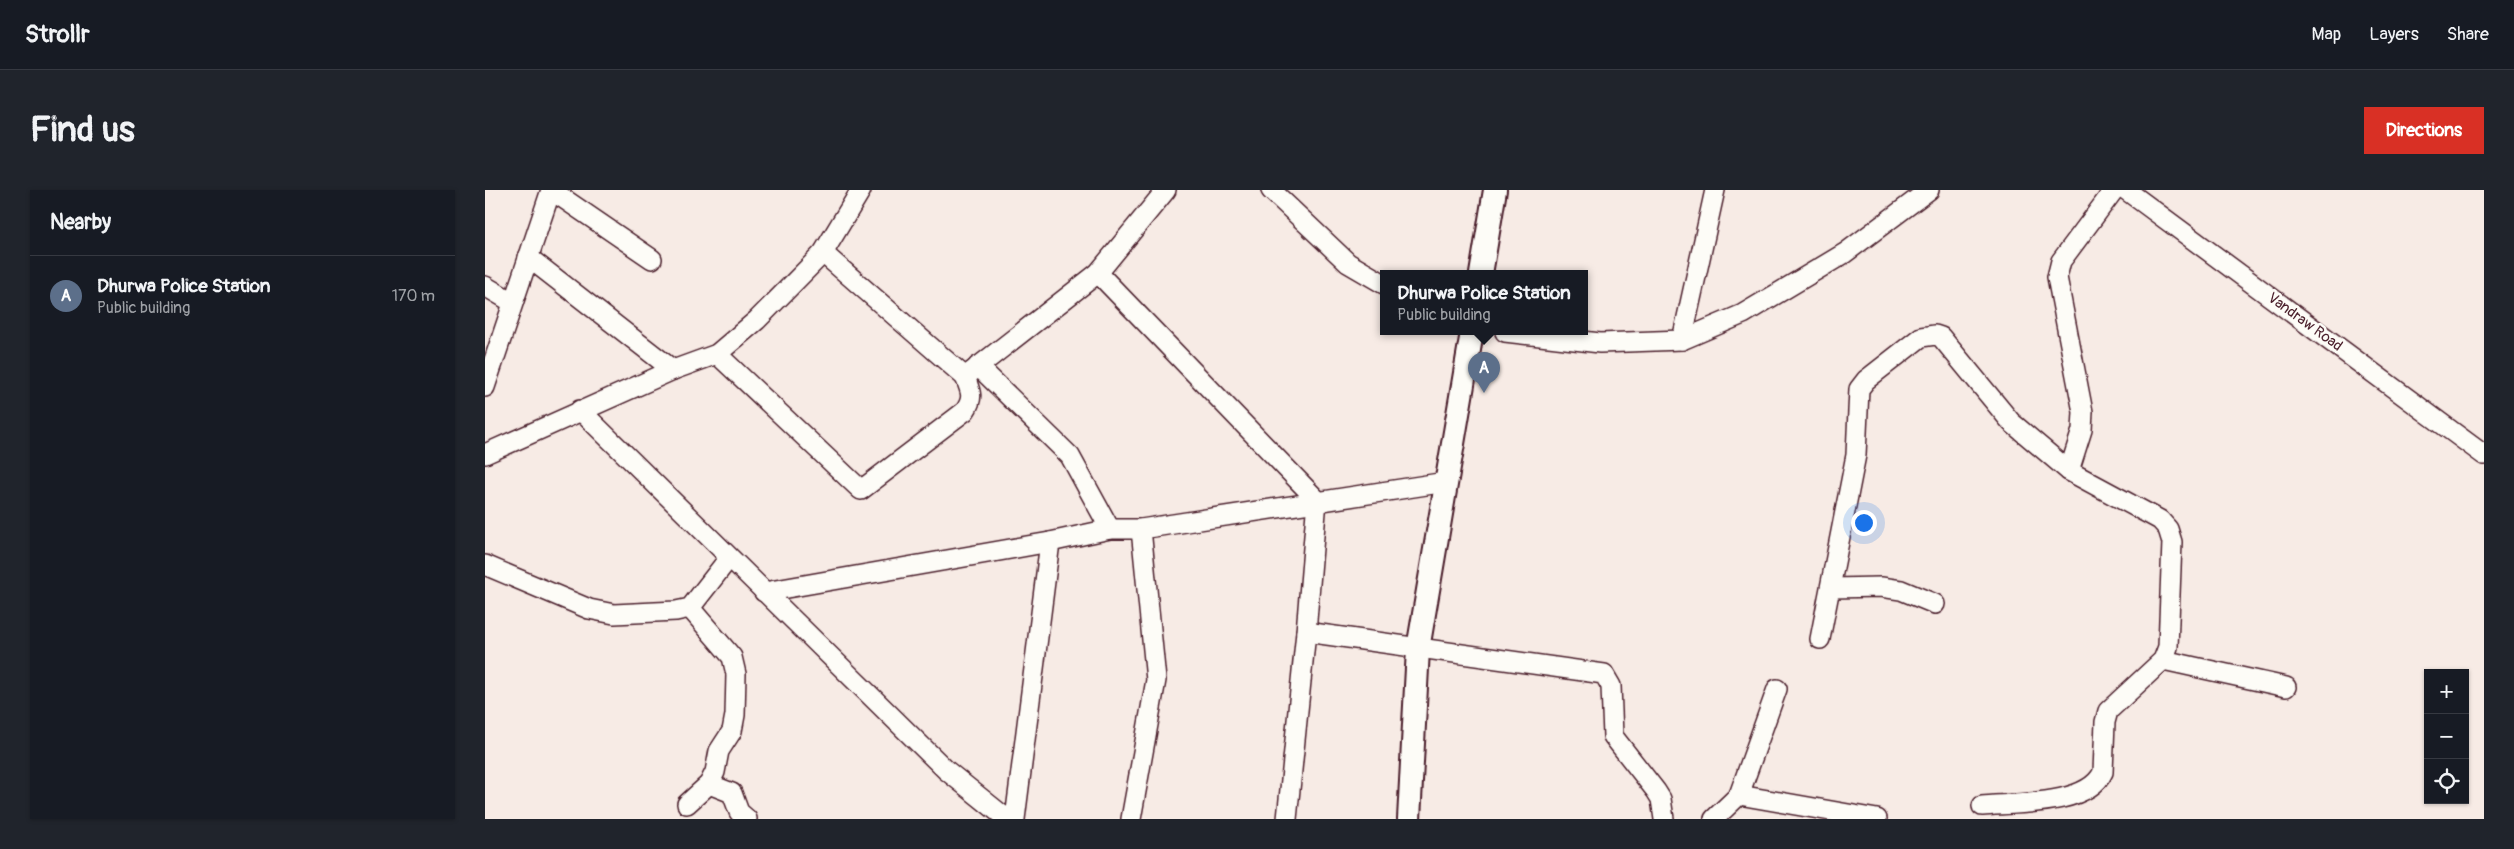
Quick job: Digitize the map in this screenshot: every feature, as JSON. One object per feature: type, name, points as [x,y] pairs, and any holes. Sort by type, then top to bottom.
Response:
[{"type":"street","points":[[485,387],[551,190],[652,259]]},
{"type":"street","points":[[485,454],[580,410],[673,370],[717,354],[757,320],[823,253],[861,190]]},
{"type":"street","points":[[972,372],[1098,273],[1166,190]]},
{"type":"street","points":[[1271,190],[1348,263],[1380,282]]},
{"type":"street","points":[[1482,270],[1495,190]]},
{"type":"street","points":[[1682,340],[1715,190]]},
{"type":"street","points":[[1531,335],[1600,343],[1682,340],[1743,314],[1845,253],[1929,190]]},
{"type":"street","points":[[2069,470],[2082,430],[2083,412],[2057,277],[2061,261],[2115,190]]},
{"type":"street","name":"Vandraw Road","points":[[2126,190],[2484,455]]},
{"type":"street","points":[[823,253],[972,372],[1070,456],[1110,529]]},
{"type":"street","points":[[528,257],[673,370]]},
{"type":"street","points":[[1098,273],[1317,500],[1287,819]]},
{"type":"street","points":[[485,286],[512,302]]},
{"type":"street","points":[[1409,819],[1418,650],[1471,335]]},
{"type":"street","points":[[1820,639],[1856,455],[1859,390],[1866,380],[1921,337],[1935,335],[1941,337],[2011,422],[2069,470],[2160,520],[2168,529],[2172,542],[2169,634],[2163,660],[2109,711],[2105,722],[2103,772],[2095,783],[2067,798],[1982,806]]},
{"type":"street","points":[[717,354],[861,490],[965,411],[971,401],[972,372]]},
{"type":"street","points":[[580,410],[946,770],[1007,819]]},
{"type":"street","points":[[764,592],[1050,542],[1110,529],[1141,529],[1317,500],[1446,482]]},
{"type":"street","points":[[1131,819],[1156,680],[1141,529]]},
{"type":"street","points":[[1015,819],[1050,542]]},
{"type":"street","points":[[485,565],[599,612],[614,614],[676,611],[690,608],[729,558]]},
{"type":"street","points":[[1831,588],[1881,587],[1901,590],[1935,604]]},
{"type":"street","points":[[687,804],[709,784],[715,772],[719,751],[735,724],[735,664],[727,651],[690,608]]},
{"type":"street","points":[[1306,632],[1418,650],[1604,674],[1611,686],[1613,736],[1656,791],[1664,819]]},
{"type":"street","points":[[2163,660],[2286,687]]},
{"type":"street","points":[[1714,819],[1739,795],[1777,689]]},
{"type":"street","points":[[709,784],[732,793],[739,812],[747,819]]},
{"type":"street","points":[[1739,795],[1877,819]]},
{"type":"place","name":"Dhurwa Police Station","points":[[1484,393]]}]
